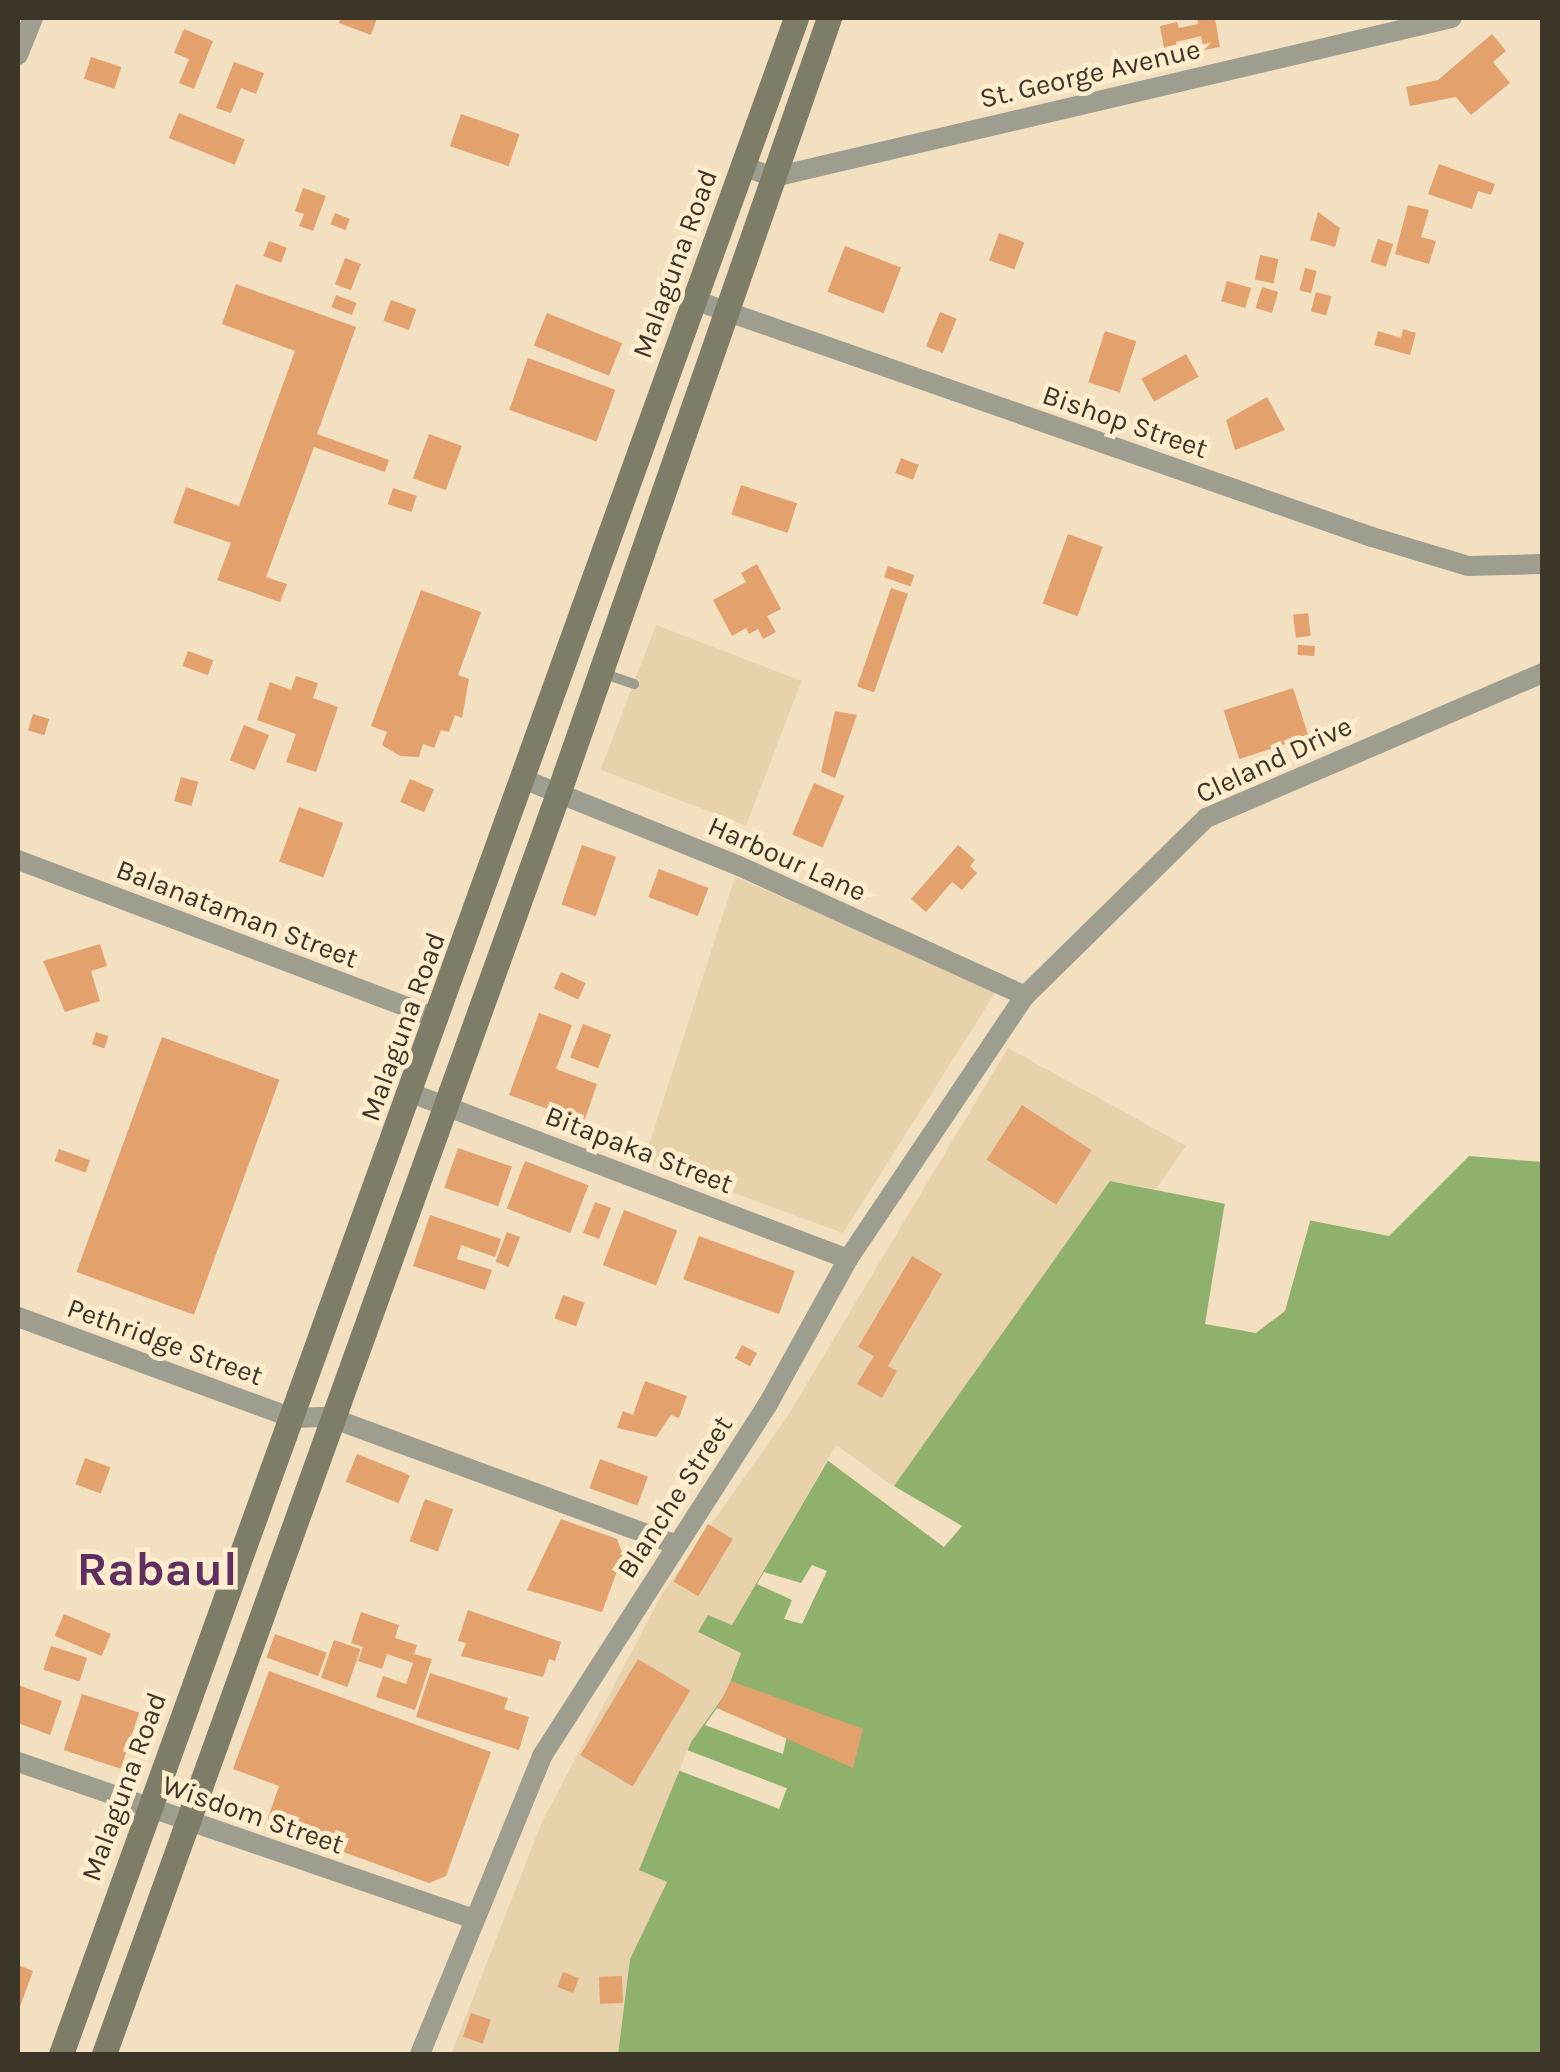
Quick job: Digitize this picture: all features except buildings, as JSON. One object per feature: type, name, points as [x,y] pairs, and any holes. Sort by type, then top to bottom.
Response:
[{"type":"street","points":[[18,56],[32,18]]},
{"type":"street","name":"Malaguna Road","points":[[60,2054],[438,1019],[796,18]]},
{"type":"street","points":[[104,2054],[442,1105],[558,794],[830,18]]},
{"type":"street","name":"St. George Avenue","points":[[774,177],[1452,18]]},
{"type":"street","points":[[742,166],[774,177]]},
{"type":"street","name":"Bishop Street","points":[[694,300],[1372,537],[1468,566],[1542,564]]},
{"type":"street","name":"Cleland Drive","points":[[1025,996],[1206,818],[1542,673]]},
{"type":"street","name":"Harbour Lane","points":[[524,780],[739,866],[1025,996]]},
{"type":"street","name":"Balanataman Street","points":[[18,860],[438,1019]]},
{"type":"street","name":"Blanche Street","points":[[420,2054],[471,1918],[542,1756],[768,1404],[848,1259],[1025,996]]},
{"type":"street","name":"Bitapaka Street","points":[[411,1093],[848,1259]]},
{"type":"street","name":"Pethridge Street","points":[[18,1318],[292,1418]]},
{"type":"street","points":[[292,1418],[330,1417],[676,1545]]},
{"type":"street","name":"Wisdom Street","points":[[18,1762],[188,1824],[471,1918]]},
{"type":"lane","points":[[601,673],[634,684]]},
{"type":"shaded area","points":[[656,625],[802,681],[746,826],[600,770]]},
{"type":"shaded area","points":[[735,877],[997,990],[843,1233],[644,1160]]},
{"type":"shaded area","points":[[1008,1048],[1186,1146],[1156,1189],[1110,1181],[894,1486],[836,1445],[732,1626],[709,1615],[699,1633],[741,1653],[726,1693],[691,1742],[640,1870],[667,1882],[630,1959],[618,2054],[451,2054],[542,1822],[662,1594],[787,1417]]},
{"type":"shaded area","points":[[1469,1156],[1542,1162],[1542,2054],[618,2054],[630,1959],[667,1882],[639,1870],[691,1742],[726,1693],[741,1653],[698,1632],[708,1615],[732,1625],[837,1445],[894,1486],[1110,1181],[1389,1236]]},
{"type":"pier","points":[[1225,1202],[1311,1218],[1285,1311],[1256,1333],[1205,1324]]},
{"type":"pier","points":[[837,1445],[894,1486],[962,1526],[944,1547],[827,1460]]},
{"type":"pier","points":[[812,1565],[827,1571],[802,1624],[784,1619],[792,1600],[757,1584],[764,1572],[801,1583]]},
{"type":"pier","points":[[717,1708],[787,1736],[783,1754],[705,1725]]},
{"type":"pier","points":[[687,1750],[787,1788],[779,1809],[679,1771]]},
{"type":"district","name":"Rabaul","points":[[157,1570]]}]
